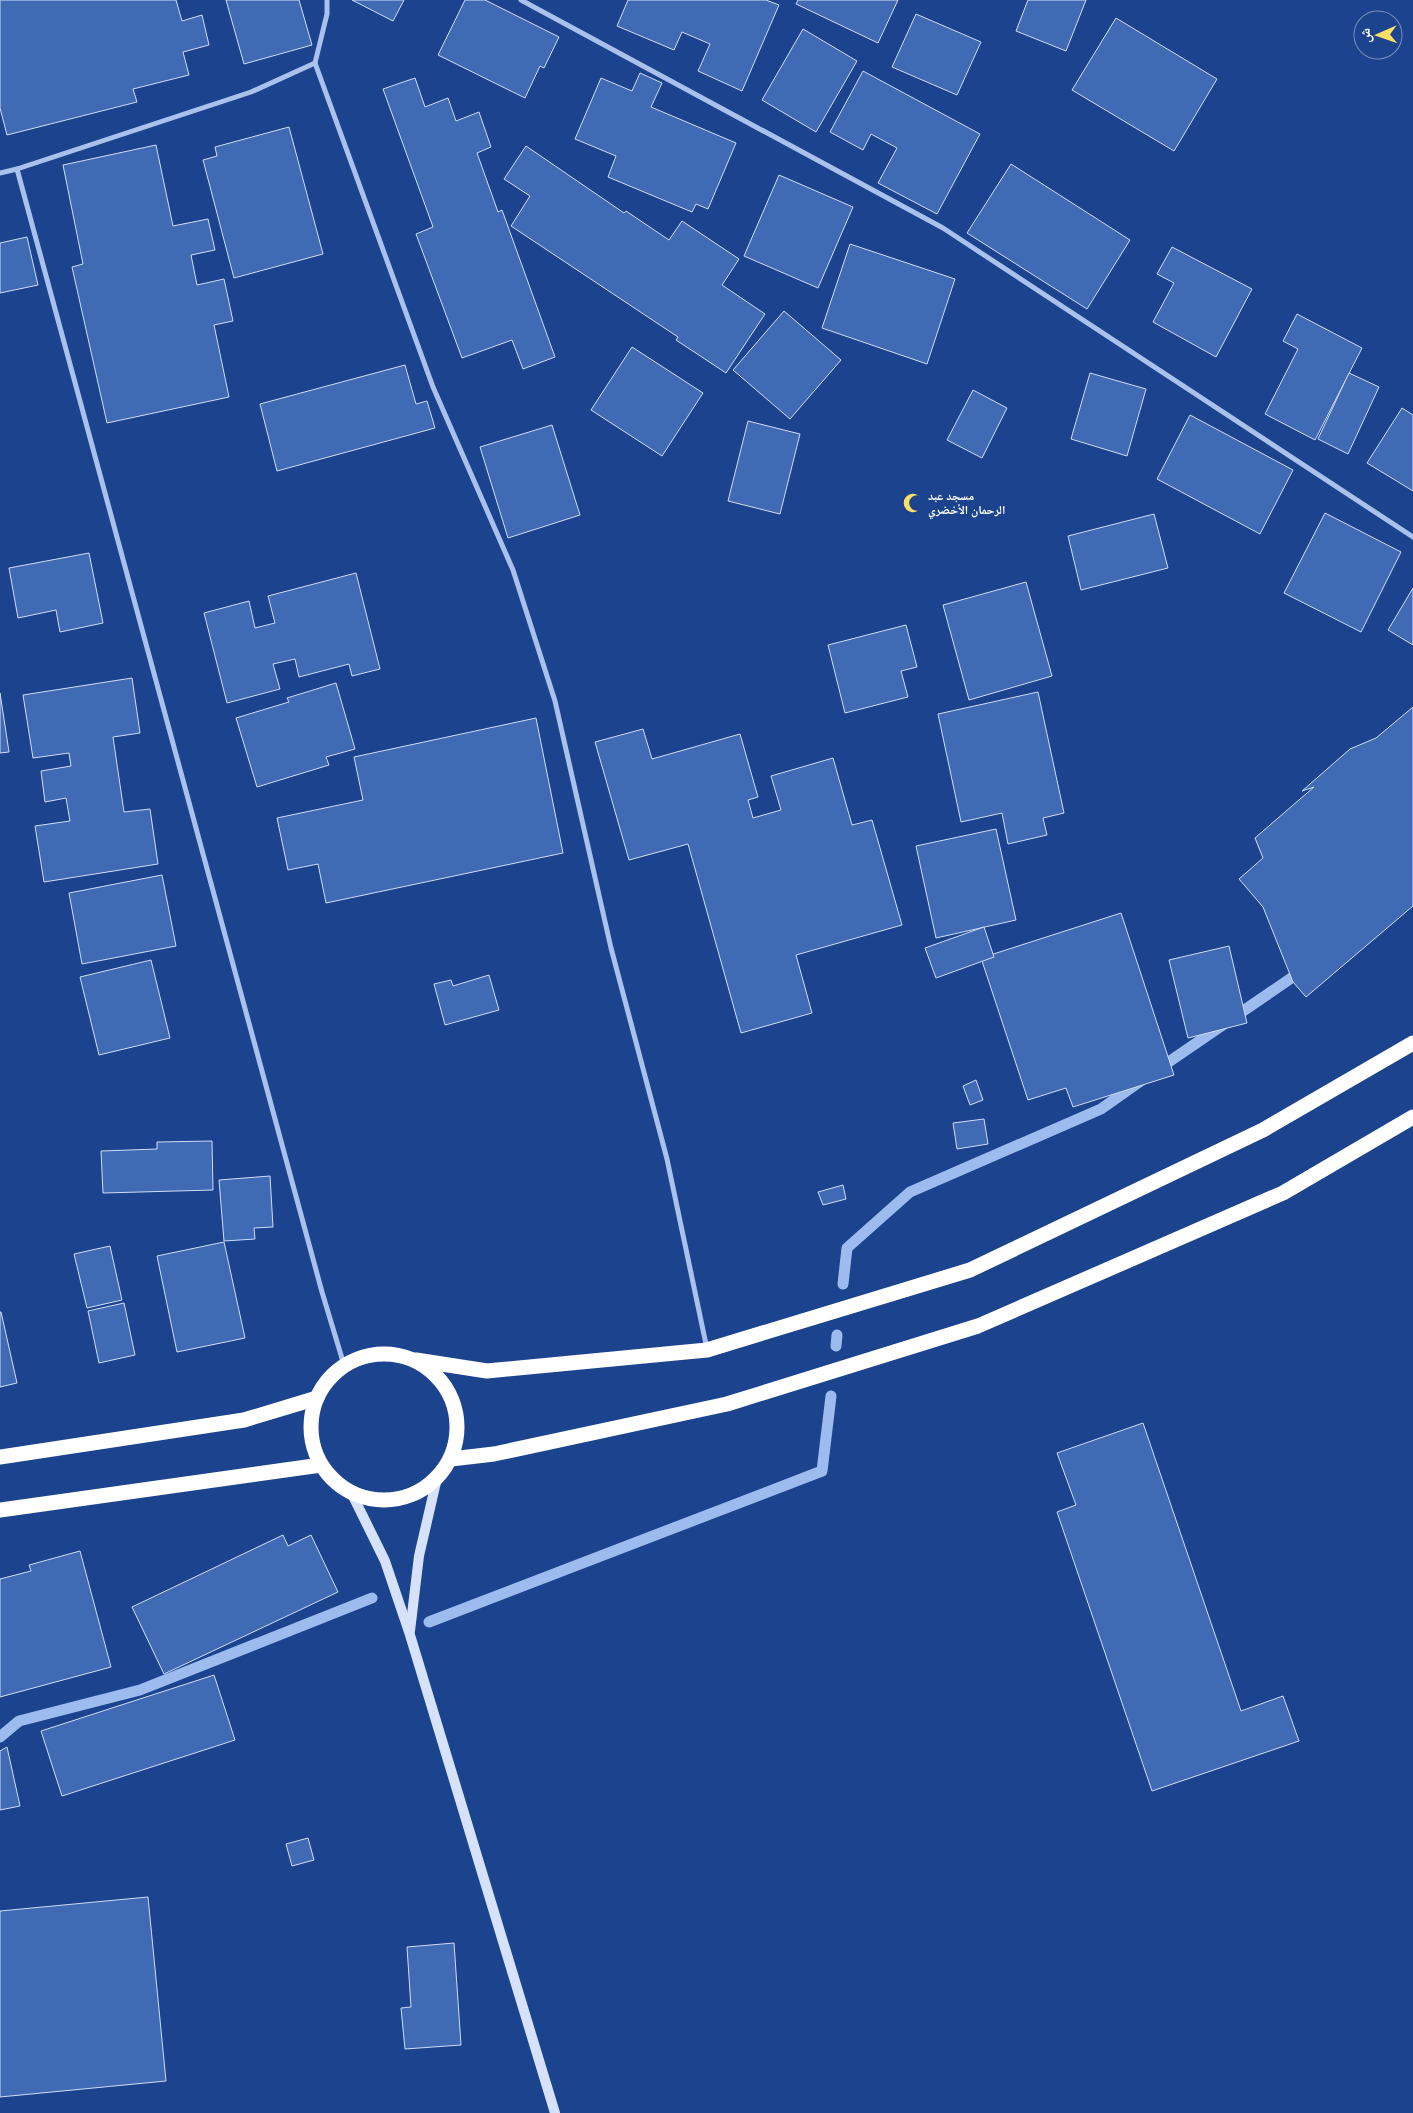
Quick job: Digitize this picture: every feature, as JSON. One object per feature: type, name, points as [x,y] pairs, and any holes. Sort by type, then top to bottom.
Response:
[{"type":"highway","points":[[416,1360],[439,1378],[454,1402],[458,1431],[450,1459],[437,1478],[418,1492],[396,1500],[372,1500],[351,1492],[334,1480],[321,1465],[313,1443],[311,1420],[317,1398],[328,1380],[344,1365],[367,1355],[392,1354],[416,1360],[487,1370],[707,1350],[970,1270],[1263,1130],[1413,1043]]},
{"type":"highway","points":[[450,1459],[494,1454],[727,1404],[978,1326],[1283,1193],[1413,1117]]},
{"type":"highway","points":[[0,1457],[244,1420],[317,1398]]},
{"type":"highway","points":[[0,1510],[321,1465]]},
{"type":"street","points":[[327,0],[327,14],[315,62],[433,387],[514,570],[555,700],[611,948],[668,1159],[707,1350]]},
{"type":"street","points":[[521,0],[943,228],[1413,537]]},
{"type":"street","points":[[0,173],[251,92],[315,62]]},
{"type":"street","points":[[17,169],[317,1272],[344,1365]]},
{"type":"street","points":[[410,1635],[419,1556],[437,1478]]},
{"type":"street","points":[[351,1492],[384,1561],[410,1635],[556,2113]]},
{"type":"building","points":[[0,0],[176,0],[182,21],[202,15],[209,45],[183,52],[189,75],[133,89],[137,102],[7,135],[0,108]]},
{"type":"building","points":[[226,0],[299,0],[312,45],[244,64]]},
{"type":"building","points":[[352,0],[404,0],[393,21]]},
{"type":"building","points":[[465,0],[485,0],[559,37],[544,68],[540,66],[525,98],[438,55]]},
{"type":"building","points":[[628,0],[766,0],[779,5],[742,91],[698,71],[710,44],[682,32],[674,50],[617,26]]},
{"type":"building","points":[[798,0],[898,0],[878,43],[796,4]]},
{"type":"building","points":[[1028,0],[1086,0],[1066,51],[1016,31]]},
{"type":"building","points":[[916,14],[981,42],[957,95],[892,67]]},
{"type":"building","points":[[1116,18],[1217,79],[1174,151],[1072,90]]},
{"type":"building","points":[[803,29],[857,61],[816,132],[762,100]]},
{"type":"building","points":[[863,71],[980,134],[937,214],[878,183],[897,148],[871,134],[863,150],[830,132]]},
{"type":"building","points":[[640,73],[662,83],[651,107],[736,143],[708,209],[696,204],[692,212],[608,177],[616,156],[575,139],[601,78],[632,91]]},
{"type":"building","points":[[415,78],[425,107],[448,98],[456,121],[479,112],[491,147],[477,153],[498,212],[502,210],[555,357],[523,369],[512,340],[462,358],[416,234],[433,227],[383,89]]},
{"type":"building","points":[[289,127],[323,254],[234,278],[203,160],[217,156],[215,147]]},
{"type":"building","points":[[156,145],[173,226],[208,219],[215,250],[191,255],[197,285],[224,279],[233,321],[214,325],[229,397],[107,423],[72,267],[83,264],[63,165]]},
{"type":"building","points":[[526,146],[624,213],[626,211],[669,240],[682,221],[739,259],[722,285],[765,314],[726,373],[676,340],[678,337],[511,226],[530,196],[504,179]]},
{"type":"building","points":[[1011,164],[1130,240],[1087,309],[967,233]]},
{"type":"building","points":[[779,175],[853,207],[818,288],[744,256]]},
{"type":"building","points":[[27,237],[38,285],[0,293],[0,243]]},
{"type":"building","points":[[850,244],[955,279],[927,364],[822,328]]},
{"type":"building","points":[[1172,247],[1252,289],[1216,357],[1153,322],[1174,283],[1157,274]]},
{"type":"building","points":[[784,311],[841,360],[790,419],[733,370]]},
{"type":"building","points":[[1297,314],[1362,348],[1315,440],[1265,414],[1298,349],[1283,341]]},
{"type":"building","points":[[632,347],[703,393],[662,456],[591,410]]},
{"type":"building","points":[[405,365],[416,404],[427,401],[435,428],[277,471],[260,404]]},
{"type":"building","points":[[1090,373],[1146,389],[1127,456],[1071,439]]},
{"type":"building","points":[[1349,373],[1379,387],[1348,454],[1318,439]]},
{"type":"building","points":[[973,390],[1007,408],[982,458],[947,440]]},
{"type":"building","points":[[1402,408],[1413,415],[1413,491],[1367,463]]},
{"type":"building","points":[[1190,415],[1293,470],[1260,534],[1157,479]]},
{"type":"building","points":[[748,421],[800,434],[780,514],[728,501]]},
{"type":"building","points":[[552,425],[580,515],[508,538],[480,447]]},
{"type":"building","points":[[1325,513],[1401,552],[1361,632],[1284,593]]},
{"type":"building","points":[[1154,514],[1168,568],[1081,590],[1068,536]]},
{"type":"building","points":[[89,553],[103,623],[60,632],[56,610],[18,618],[9,568]]},
{"type":"building","points":[[356,573],[380,669],[352,676],[349,664],[299,677],[295,659],[273,664],[280,689],[227,703],[204,613],[249,601],[255,628],[275,623],[268,596]]},
{"type":"building","points":[[1026,582],[1052,676],[969,700],[943,605]]},
{"type":"building","points":[[1413,588],[1413,645],[1388,630]]},
{"type":"building","points":[[906,625],[917,667],[901,671],[908,697],[845,713],[828,645]]},
{"type":"building","points":[[132,678],[140,733],[113,737],[124,812],[150,809],[158,864],[44,882],[35,826],[70,821],[66,798],[45,802],[41,771],[71,766],[69,753],[33,758],[23,695]]},
{"type":"building","points":[[336,683],[355,749],[326,757],[329,765],[257,787],[236,718],[289,702],[287,698]]},
{"type":"building","points":[[1038,692],[1064,813],[1043,818],[1047,835],[1008,844],[1002,813],[961,822],[938,714]]},
{"type":"building","points":[[0,693],[9,752],[0,753]]},
{"type":"building","points":[[1413,707],[1413,906],[1306,997],[1293,982],[1263,907],[1239,879],[1263,858],[1255,838],[1314,787],[1302,791],[1350,749],[1376,738]]},
{"type":"building","points":[[536,718],[563,853],[326,903],[318,864],[288,870],[277,818],[363,800],[354,757]]},
{"type":"building","points":[[643,729],[652,759],[740,734],[758,797],[748,800],[753,818],[781,810],[771,776],[833,758],[852,825],[872,820],[902,925],[796,955],[812,1013],[741,1033],[688,844],[629,860],[595,742]]},
{"type":"building","points":[[996,829],[1016,920],[936,938],[916,846]]},
{"type":"building","points":[[162,875],[176,946],[82,964],[69,893]]},
{"type":"building","points":[[1121,913],[1174,1075],[1073,1107],[1066,1088],[1028,1100],[981,958]]},
{"type":"building","points":[[984,927],[994,957],[936,978],[925,948]]},
{"type":"building","points":[[1229,946],[1247,1023],[1188,1038],[1169,960]]},
{"type":"building","points":[[151,960],[170,1038],[99,1055],[80,977]]},
{"type":"building","points":[[489,975],[499,1010],[445,1025],[434,984],[451,980],[453,986]]},
{"type":"building","points":[[976,1080],[983,1100],[970,1105],[963,1086]]},
{"type":"building","points":[[984,1119],[988,1144],[957,1149],[953,1123]]},
{"type":"building","points":[[212,1141],[213,1190],[103,1193],[101,1151],[157,1149],[157,1142]]},
{"type":"building","points":[[270,1176],[273,1227],[254,1228],[255,1239],[224,1241],[219,1180]]},
{"type":"building","points":[[843,1185],[846,1199],[823,1205],[818,1192]]},
{"type":"building","points":[[224,1242],[245,1338],[177,1352],[157,1256]]},
{"type":"building","points":[[110,1246],[122,1300],[87,1308],[74,1254]]},
{"type":"building","points":[[124,1303],[135,1355],[99,1363],[88,1311]]},
{"type":"building","points":[[0,1312],[17,1383],[0,1387]]},
{"type":"building","points":[[1143,1423],[1241,1711],[1283,1696],[1299,1741],[1152,1791],[1057,1512],[1076,1505],[1057,1453]]},
{"type":"building","points":[[283,1535],[288,1546],[311,1535],[338,1592],[164,1674],[132,1607]]},
{"type":"building","points":[[80,1551],[111,1667],[0,1697],[0,1579],[31,1571],[29,1565]]},
{"type":"building","points":[[214,1675],[235,1740],[62,1796],[41,1731]]},
{"type":"building","points":[[7,1747],[20,1806],[0,1810],[0,1751]]},
{"type":"building","points":[[308,1838],[314,1860],[292,1866],[286,1844]]},
{"type":"building","points":[[148,1897],[166,2081],[0,2097],[0,1911]]},
{"type":"building","points":[[454,1943],[461,2045],[405,2049],[401,2008],[411,2007],[407,1947]]},
{"type":"waterway","points":[[1157,1070],[1303,970]]},
{"type":"waterway","points":[[843,1284],[847,1248],[910,1192],[1101,1109],[1142,1080]]},
{"type":"waterway","points":[[836,1346],[837,1335]]},
{"type":"waterway","points":[[429,1622],[822,1471],[831,1396]]},
{"type":"waterway","points":[[0,1737],[19,1721],[140,1690],[372,1598]]},
{"type":"place","name":"مسجد عبد الرحمان الأخضري","points":[[913,503]]}]
